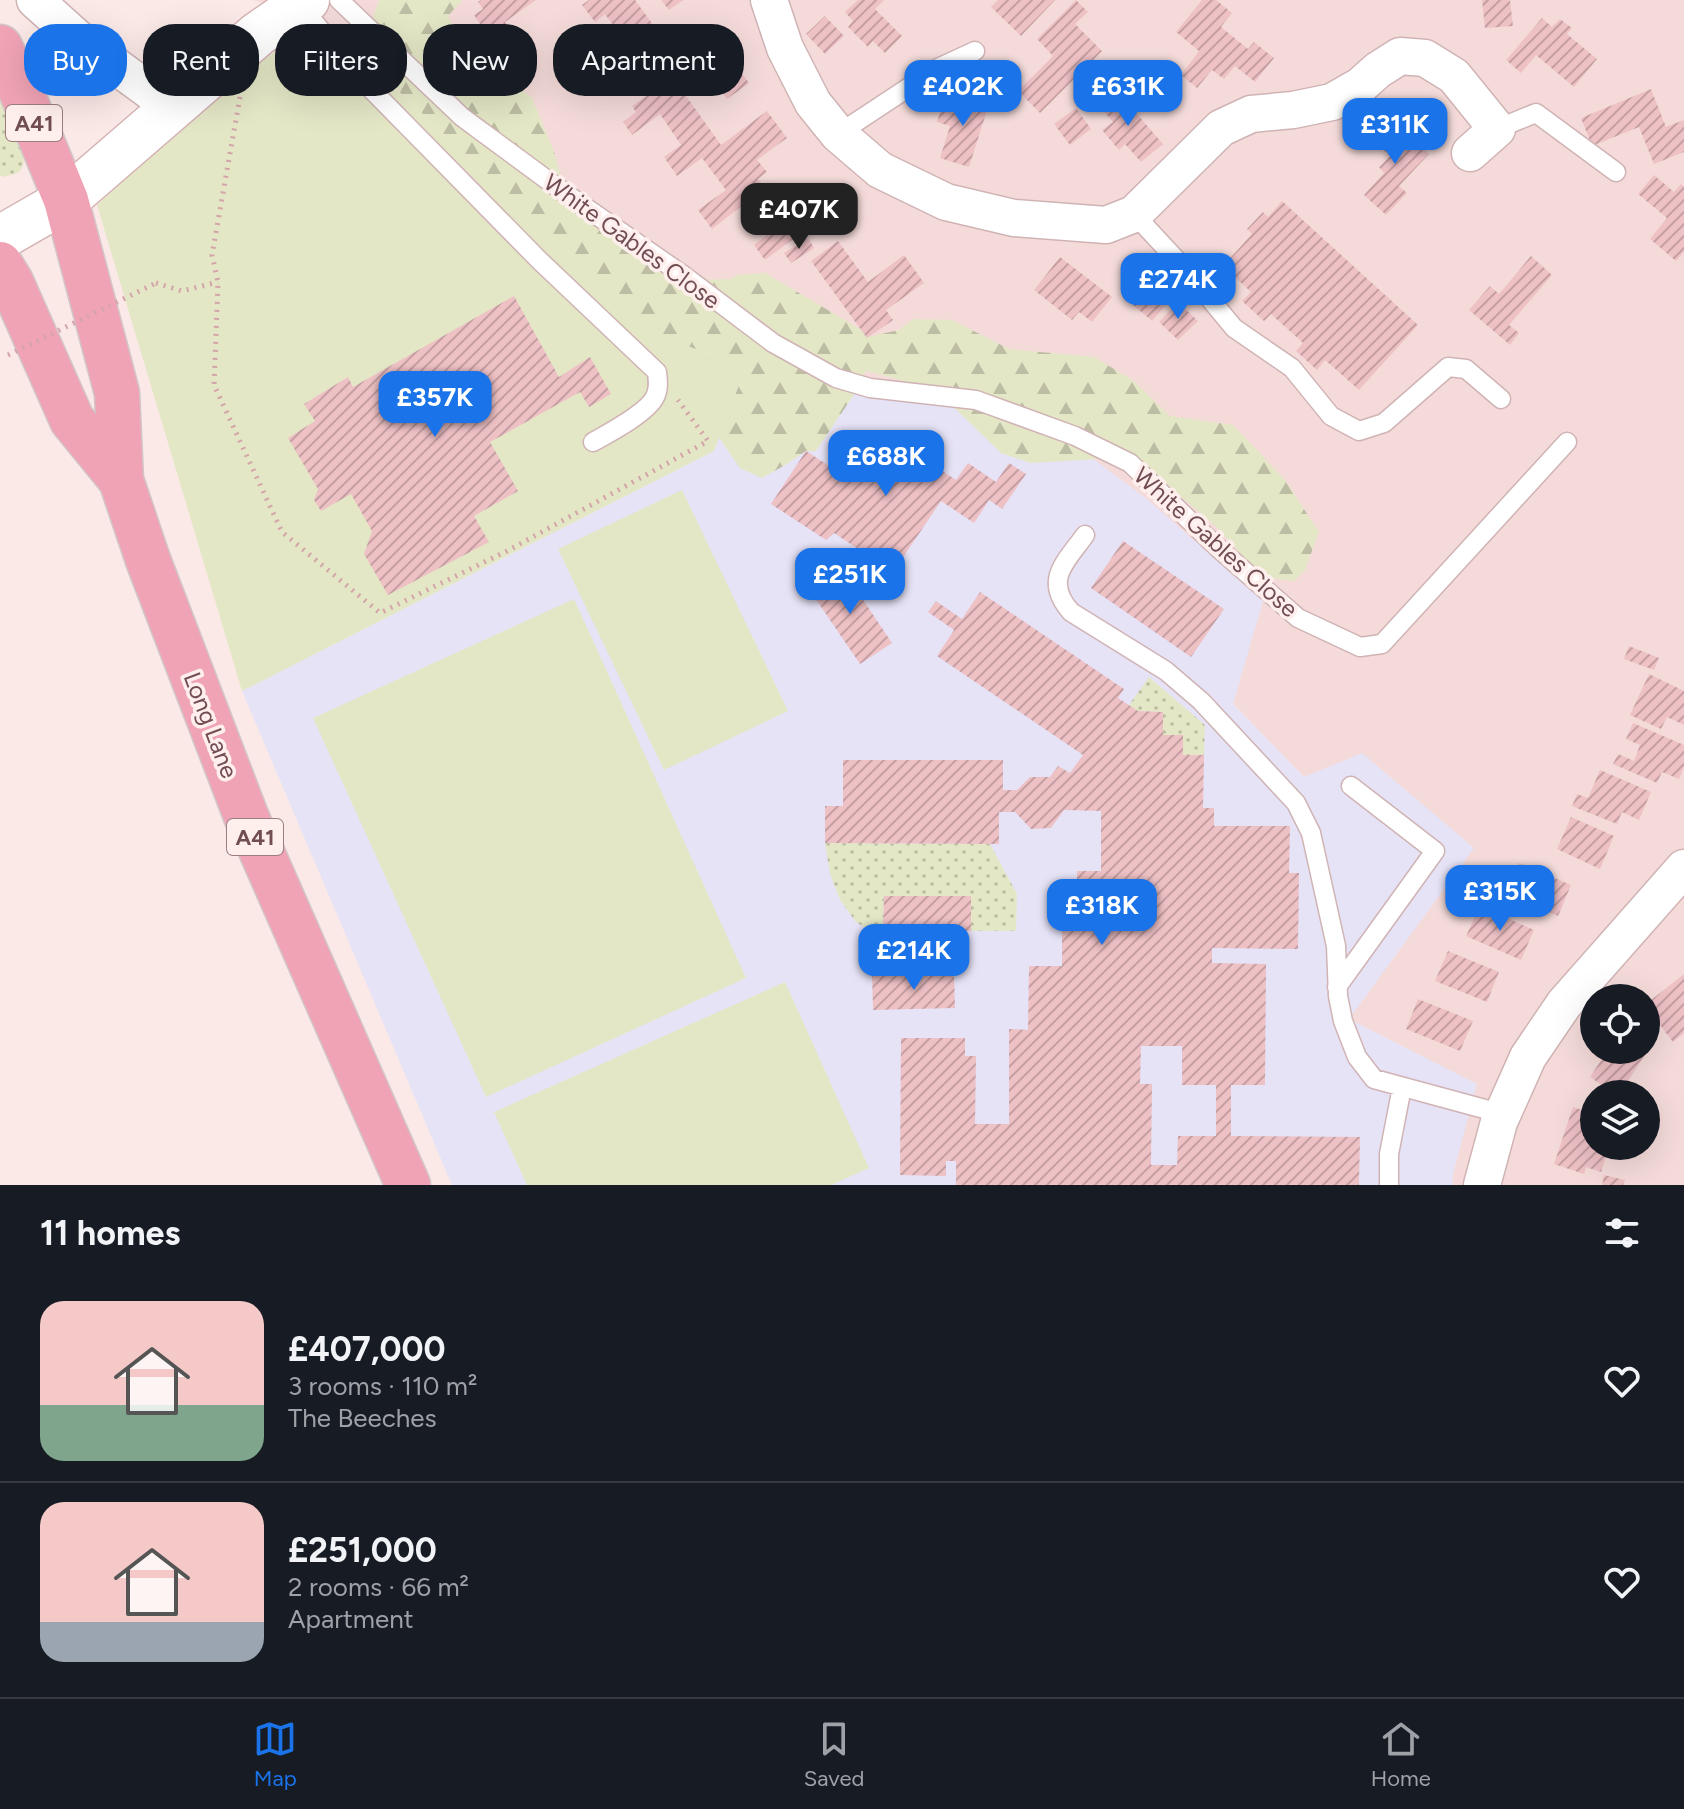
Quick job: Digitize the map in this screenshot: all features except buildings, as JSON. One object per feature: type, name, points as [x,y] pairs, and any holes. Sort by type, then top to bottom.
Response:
[{"type":"highway","name":"Long Lane","points":[[0,47],[66,200],[117,393],[121,480],[148,560],[246,816],[408,1185]]},
{"type":"highway","name":"Long Lane","points":[[0,264],[11,282],[72,420],[121,480]]},
{"type":"street","points":[[35,0],[76,37],[173,108]]},
{"type":"street","points":[[769,0],[785,48],[813,103],[838,134],[880,170],[946,202],[1014,218],[1106,225],[1134,214],[1221,128],[1251,114],[1332,102],[1360,86],[1400,56],[1425,58],[1454,76],[1497,129],[1470,153]]},
{"type":"street","points":[[259,36],[315,2]]},
{"type":"street","points":[[0,238],[66,200],[187,96]]},
{"type":"street","points":[[1482,1185],[1499,1122],[1528,1057],[1564,1004],[1684,868]]},
{"type":"lane","points":[[315,2],[363,81],[540,261],[657,372],[654,400],[633,418],[593,442]]},
{"type":"lane","name":"White Gables Close","points":[[315,2],[462,117],[773,343],[836,378],[870,388],[976,400],[1075,436],[1130,463],[1217,547],[1298,618],[1360,647],[1382,644],[1567,442]]},
{"type":"lane","points":[[838,134],[938,68],[975,51]]},
{"type":"lane","points":[[1497,129],[1536,113],[1616,172]]},
{"type":"lane","points":[[1134,214],[1234,328],[1292,368],[1331,416],[1359,431],[1384,423],[1448,367],[1466,369],[1501,399]]},
{"type":"lane","points":[[1085,535],[1059,572],[1057,579],[1061,600],[1071,612],[1166,671],[1201,701],[1296,803],[1311,833],[1336,946],[1337,987],[1343,1021],[1357,1057],[1374,1079],[1503,1114]]},
{"type":"lane","points":[[1337,987],[1435,851],[1351,786]]},
{"type":"lane","points":[[1389,1185],[1389,1154],[1402,1087]]},
{"type":"path","points":[[240,96],[212,255],[218,282],[214,385],[282,532],[380,613],[507,551],[708,441],[657,372]]},
{"type":"path","points":[[8,355],[156,283],[182,291],[218,282]]},
{"type":"shaded area","points":[[252,0],[1684,0],[1684,1185],[1452,1185],[1453,1174],[1349,1019],[1304,777],[1233,704],[1262,601],[863,394],[657,336],[403,96],[407,96],[407,24],[327,24],[322,19]]},
{"type":"shaded area","points":[[746,366],[863,394],[976,410],[1076,446],[1147,499],[1263,601],[1233,704],[1304,777],[1362,753],[1474,848],[1349,1019],[1477,1084],[1452,1185],[452,1185],[242,691],[714,451]]},
{"type":"green space","points":[[380,0],[462,0],[448,16],[452,24],[423,24],[423,96],[530,96],[554,152],[567,197],[683,280],[730,279],[737,275],[765,273],[872,336],[899,330],[913,319],[952,320],[1009,349],[1094,357],[1134,381],[1170,416],[1233,425],[1285,480],[1319,532],[1305,570],[1294,581],[1261,577],[1217,527],[1133,457],[1031,463],[1001,453],[935,389],[866,371],[816,451],[806,451],[762,478],[740,468],[719,438],[746,366],[657,336],[404,96],[407,96],[407,24],[374,24],[375,10]]},
{"type":"green space","points":[[275,52],[275,96],[403,96],[657,336],[746,366],[714,451],[242,691],[97,205],[214,96],[259,96],[259,63]]},
{"type":"green space","points":[[0,100],[19,138],[24,159],[17,173],[3,177],[0,175]]},
{"type":"green space","points":[[682,490],[788,711],[664,770],[558,549]]},
{"type":"green space","points":[[574,599],[746,978],[486,1097],[313,718]]},
{"type":"green space","points":[[1149,677],[1205,725],[1204,755],[1183,755],[1163,735],[1163,712],[1138,711],[1129,705]]},
{"type":"green space","points":[[825,843],[990,844],[1017,894],[1016,931],[971,931],[971,896],[884,896],[883,930],[864,927],[856,922],[840,900],[830,874]]},
{"type":"green space","points":[[785,982],[869,1168],[831,1185],[527,1185],[494,1112]]}]
